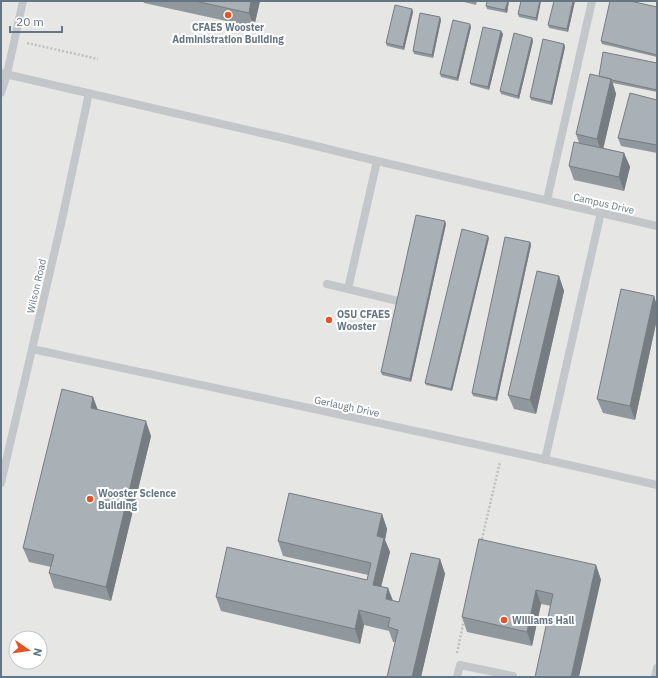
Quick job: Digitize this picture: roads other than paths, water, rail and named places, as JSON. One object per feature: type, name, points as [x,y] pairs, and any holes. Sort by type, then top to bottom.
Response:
[{"type":"lane","points":[[1,93],[4,74],[23,1]]},
{"type":"lane","points":[[547,200],[592,1]]},
{"type":"lane","name":"Campus Drive","points":[[4,74],[657,226]]},
{"type":"lane","name":"Wilson Road","points":[[1,483],[90,93]]},
{"type":"lane","points":[[348,289],[377,161]]},
{"type":"lane","points":[[546,460],[601,212]]},
{"type":"lane","points":[[327,284],[398,301]]},
{"type":"lane","name":"Gerlaugh Drive","points":[[32,349],[502,450],[657,485]]},
{"type":"lane","points":[[457,677],[460,665],[513,677]]},
{"type":"lane","points":[[655,677],[657,668]]},
{"type":"place","name":"CFAES Wooster Administration Building","points":[[228,15]]},
{"type":"place","name":"OSU CFAES Wooster","points":[[329,320]]},
{"type":"place","name":"Wooster Science Building","points":[[90,499]]},
{"type":"place","name":"Williams Hall","points":[[504,620]]}]
